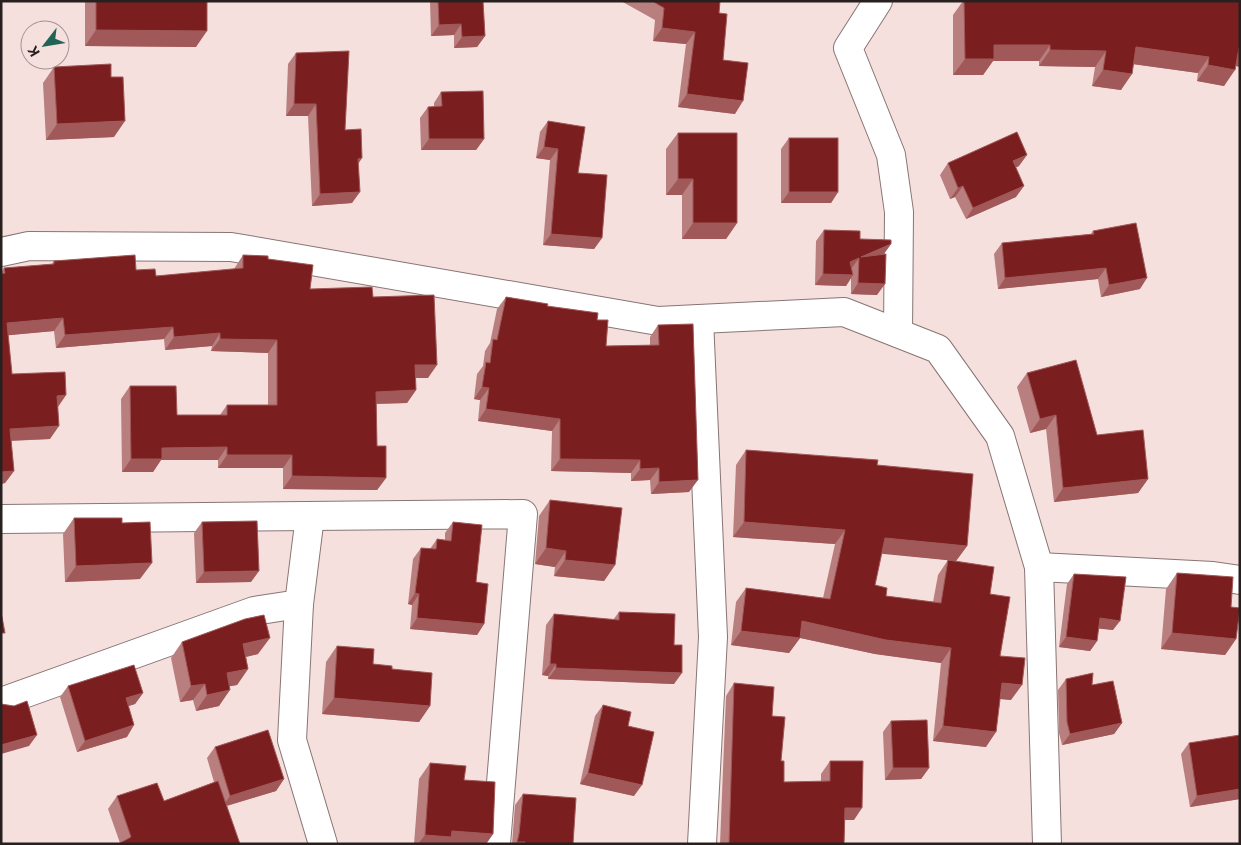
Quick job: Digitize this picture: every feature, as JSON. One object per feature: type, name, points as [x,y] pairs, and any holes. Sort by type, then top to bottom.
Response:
[{"type":"street","points":[[878,1],[848,48],[891,155],[899,212],[898,334]]},
{"type":"street","points":[[1,252],[29,246],[231,247],[658,321],[844,312],[938,349],[1000,436],[1039,567],[1044,827],[1047,844]]},
{"type":"street","points":[[699,319],[713,637],[702,844]]},
{"type":"street","points":[[1,519],[523,514],[496,844]]},
{"type":"street","points":[[310,516],[299,604],[292,740],[324,844]]},
{"type":"street","points":[[1039,567],[1212,576],[1240,580]]},
{"type":"street","points":[[1,702],[254,611],[299,604]]},
{"type":"building","points":[[96,1],[207,1],[207,31],[96,30]]},
{"type":"building","points":[[438,1],[483,1],[485,36],[462,37],[461,24],[439,25]]},
{"type":"building","points":[[652,1],[720,1],[719,13],[727,14],[723,60],[748,63],[743,101],[687,94],[695,32],[662,28],[664,8]]},
{"type":"building","points":[[964,1],[1240,1],[1240,48],[1235,70],[1208,65],[1209,57],[1136,47],[1132,74],[1103,70],[1106,51],[1050,50],[1050,45],[994,45],[994,59],[965,59]]},
{"type":"building","points":[[349,51],[345,130],[361,129],[362,158],[358,159],[360,192],[320,194],[316,104],[294,104],[296,53]]},
{"type":"building","points":[[111,64],[111,77],[123,77],[125,121],[57,124],[54,70],[70,70],[70,66]]},
{"type":"building","points":[[483,91],[484,139],[429,139],[428,107],[442,106],[441,92]]},
{"type":"building","points":[[548,121],[585,127],[578,173],[607,175],[602,238],[551,234],[558,149],[544,147]]},
{"type":"building","points":[[1017,132],[1027,155],[1013,161],[1024,186],[973,208],[963,186],[958,188],[948,163]]},
{"type":"building","points":[[678,133],[737,133],[737,223],[693,223],[693,179],[678,179]]},
{"type":"building","points":[[789,138],[838,138],[838,192],[789,192]]},
{"type":"building","points":[[1136,223],[1147,278],[1109,285],[1106,268],[1005,278],[1002,243],[1094,234],[1093,231]]},
{"type":"building","points":[[824,230],[860,231],[860,239],[891,240],[891,244],[861,257],[886,254],[885,284],[858,283],[859,258],[850,262],[853,275],[823,274]]},
{"type":"building","points":[[135,255],[136,270],[155,269],[156,276],[243,268],[243,255],[268,256],[268,259],[313,265],[310,289],[372,287],[373,297],[434,295],[437,365],[415,365],[416,390],[376,392],[377,446],[386,446],[386,478],[292,476],[292,455],[227,455],[227,447],[162,448],[162,459],[131,459],[130,386],[176,386],[177,415],[227,415],[227,405],[277,405],[277,340],[220,339],[220,333],[174,337],[173,327],[65,335],[63,318],[7,323],[12,374],[65,372],[66,395],[57,396],[59,426],[10,429],[14,471],[1,472],[1,274],[5,273],[4,268],[54,264],[54,261]]},
{"type":"building","points":[[506,297],[548,304],[547,306],[598,313],[597,320],[608,320],[606,346],[659,345],[658,325],[693,324],[698,480],[659,482],[659,468],[640,469],[640,460],[560,459],[560,419],[486,409],[489,388],[482,387],[486,362],[490,363],[493,339],[497,340]]},
{"type":"building","points":[[1076,360],[1097,435],[1143,430],[1148,479],[1063,488],[1056,415],[1040,419],[1027,373]]},
{"type":"building","points":[[746,450],[878,460],[877,465],[973,474],[967,546],[885,538],[875,585],[887,588],[886,596],[941,603],[948,560],[994,567],[990,594],[1010,597],[1000,656],[1025,658],[1022,685],[1002,683],[996,732],[943,726],[951,648],[886,640],[802,621],[800,638],[741,631],[746,588],[830,599],[845,530],[744,522]]},
{"type":"building","points":[[550,500],[622,508],[615,565],[565,560],[566,551],[546,548]]},
{"type":"building","points":[[74,518],[122,518],[122,523],[150,522],[152,563],[76,566]]},
{"type":"building","points":[[257,521],[259,571],[204,572],[202,522]]},
{"type":"building","points":[[453,522],[482,525],[476,582],[488,584],[484,624],[417,618],[419,594],[415,593],[421,548],[436,549],[437,539],[451,541]]},
{"type":"building","points":[[1177,573],[1233,577],[1231,607],[1240,608],[1236,639],[1172,633]]},
{"type":"building","points":[[1074,574],[1126,577],[1120,621],[1100,618],[1097,641],[1066,637]]},
{"type":"building","points":[[1,612],[5,633],[1,633]]},
{"type":"building","points":[[619,612],[675,614],[674,645],[682,645],[682,673],[556,668],[556,664],[550,664],[554,614],[619,620]]},
{"type":"building","points":[[264,615],[270,638],[243,644],[248,669],[227,673],[230,690],[207,695],[205,684],[191,686],[182,642],[245,619]]},
{"type":"building","points":[[337,646],[374,649],[373,664],[392,666],[392,669],[432,673],[430,706],[334,698]]},
{"type":"building","points":[[134,665],[143,693],[126,698],[134,725],[85,741],[68,686]]},
{"type":"building","points":[[1093,673],[1092,685],[1113,681],[1122,723],[1070,734],[1067,722],[1066,679]]},
{"type":"building","points":[[734,683],[774,687],[772,716],[785,717],[781,761],[784,761],[784,782],[830,781],[830,761],[863,761],[862,808],[845,808],[844,844],[729,844]]},
{"type":"building","points":[[27,701],[37,735],[1,745],[1,704],[14,706]]},
{"type":"building","points":[[603,705],[631,712],[628,726],[654,732],[642,785],[588,773]]},
{"type":"building","points":[[927,720],[929,768],[893,768],[891,721]]},
{"type":"building","points":[[268,730],[284,779],[230,796],[215,747]]},
{"type":"building","points":[[1240,735],[1240,789],[1197,796],[1189,743]]},
{"type":"building","points":[[430,763],[466,766],[464,780],[495,782],[493,834],[452,831],[451,837],[425,835]]},
{"type":"building","points":[[218,781],[240,844],[118,844],[131,837],[117,796],[157,783],[164,801]]},
{"type":"building","points":[[523,794],[576,798],[573,844],[524,844],[525,842],[517,842]]}]
